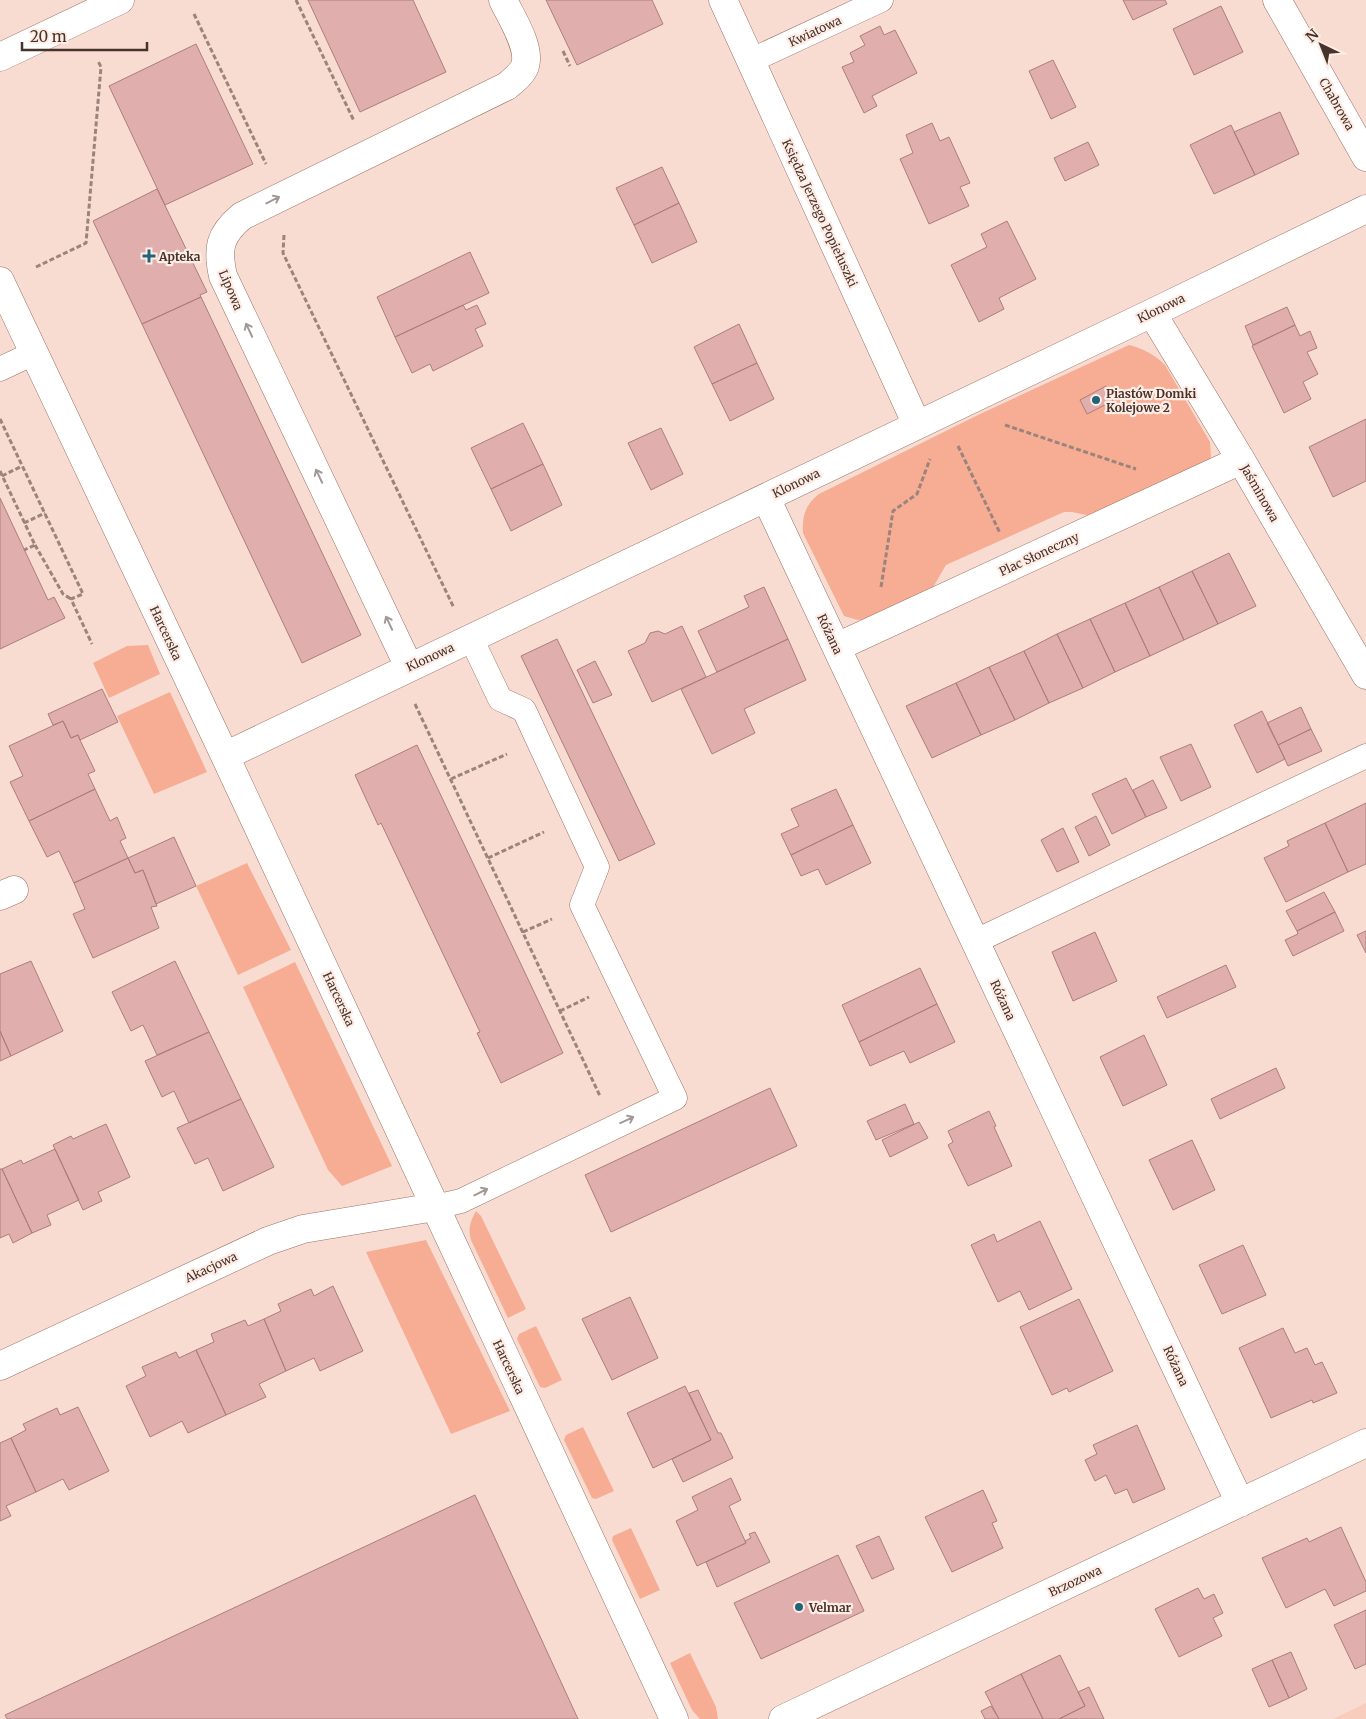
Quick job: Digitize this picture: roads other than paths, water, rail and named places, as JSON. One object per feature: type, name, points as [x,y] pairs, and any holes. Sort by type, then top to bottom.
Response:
[{"type":"street","points":[[0,57],[120,0]]},
{"type":"street","name":"Lipowa","points":[[409,667],[224,276],[219,253],[221,244],[233,223],[242,216],[507,86],[518,77],[524,67],[526,58],[525,46],[503,0]]},
{"type":"street","name":"Księdza Jerzego Popiełuszki","points":[[723,0],[917,425]]},
{"type":"street","name":"Chabrowa","points":[[1277,0],[1366,157]]},
{"type":"street","name":"Klonowa","points":[[225,756],[1366,209]]},
{"type":"street","name":"Harcerska","points":[[0,281],[225,756],[674,1719]]},
{"type":"street","name":"Jaśminowa","points":[[1152,313],[1241,460],[1366,675]]},
{"type":"street","name":"Plac Słoneczny","points":[[837,647],[1241,460]]},
{"type":"street","name":"Różana","points":[[766,498],[1240,1502]]},
{"type":"street","name":"Akacjowa","points":[[0,1366],[268,1241],[303,1229],[435,1207]]},
{"type":"street","name":"Brzozowa","points":[[783,1719],[1366,1443]]},
{"type":"lane","name":"Kwiatowa","points":[[750,61],[880,0]]},
{"type":"lane","points":[[0,369],[34,353]]},
{"type":"lane","points":[[435,1207],[461,1201],[675,1098],[582,905],[597,867],[524,710],[500,699],[471,638]]},
{"type":"lane","points":[[976,941],[1366,756]]},
{"type":"place","name":"Apteka","points":[[149,256]]},
{"type":"place","name":"Piastów Domki Kolejowe 2","points":[[1096,400]]},
{"type":"place","name":"Velmar","points":[[799,1607]]}]
